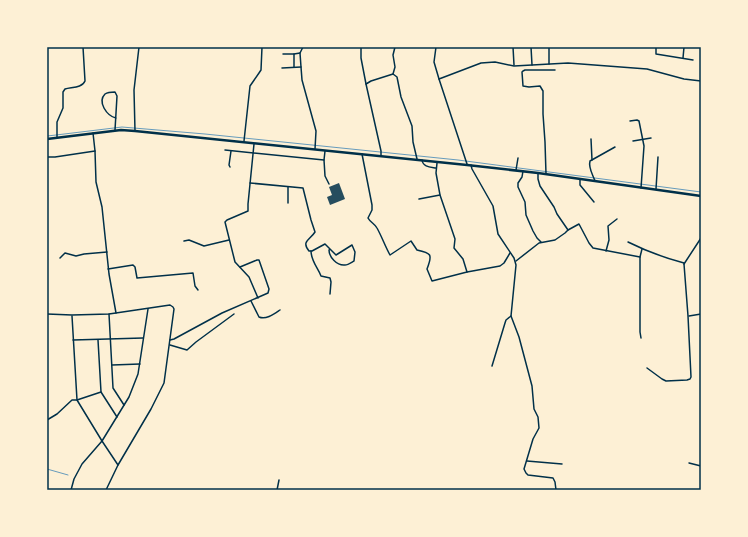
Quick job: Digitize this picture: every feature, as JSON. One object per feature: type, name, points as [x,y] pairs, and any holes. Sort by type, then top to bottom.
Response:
[{"type":"main road","points":[[47,139],[115,130],[135,130],[244,141],[254,144],[315,148],[417,160],[467,163],[471,165],[517,169],[523,172],[546,173],[594,181],[656,188],[701,196]]},
{"type":"street","points":[[57,137],[57,122],[63,108],[63,92],[65,89],[82,85],[86,81],[83,47]]},
{"type":"street","points":[[135,130],[134,90],[139,47]]},
{"type":"street","points":[[244,141],[250,86],[261,70],[262,47]]},
{"type":"street","points":[[303,47],[300,53],[302,80],[316,131],[315,148]]},
{"type":"street","points":[[361,47],[361,58],[382,151],[381,155]]},
{"type":"street","points":[[395,47],[393,55],[395,68],[394,74],[397,77],[412,126],[413,142],[417,160]]},
{"type":"street","points":[[436,47],[434,62],[467,163]]},
{"type":"street","points":[[513,47],[514,66]]},
{"type":"street","points":[[531,47],[532,65]]},
{"type":"street","points":[[549,47],[549,64]]},
{"type":"street","points":[[656,47],[656,54],[693,60]]},
{"type":"street","points":[[683,58],[684,47]]},
{"type":"street","points":[[283,54],[300,53]]},
{"type":"street","points":[[294,54],[294,68]]},
{"type":"street","points":[[439,79],[481,63],[495,62],[514,66],[568,63],[647,69],[701,82]]},
{"type":"street","points":[[282,68],[301,67]]},
{"type":"street","points":[[546,173],[543,91],[540,86],[523,86],[522,72],[523,70],[555,70]]},
{"type":"street","points":[[366,84],[394,74]]},
{"type":"street","points":[[115,130],[116,126],[116,118],[116,93],[108,92],[102,103],[106,112],[116,118]]},
{"type":"street","points":[[630,121],[639,121],[644,146],[642,187]]},
{"type":"street","points":[[93,134],[96,182],[102,207],[108,269],[116,313]]},
{"type":"street","points":[[633,141],[651,138]]},
{"type":"street","points":[[591,139],[592,160],[589,164],[594,181]]},
{"type":"street","points":[[254,144],[248,212],[225,222],[235,262],[248,277],[258,298]]},
{"type":"street","points":[[592,160],[615,147]]},
{"type":"street","points":[[225,150],[252,154],[324,160]]},
{"type":"street","points":[[325,150],[325,176],[329,184]]},
{"type":"street","points":[[47,157],[95,151]]},
{"type":"street","points":[[230,167],[231,151]]},
{"type":"street","points":[[362,154],[372,205],[372,210],[368,218],[370,222],[376,226],[390,255],[411,241],[417,250],[427,252],[430,256],[431,259],[427,268],[432,281],[467,272],[500,266],[504,264],[508,255],[511,253]]},
{"type":"street","points":[[656,188],[658,157]]},
{"type":"street","points":[[517,169],[518,158]]},
{"type":"street","points":[[422,160],[424,165],[436,168]]},
{"type":"street","points":[[437,161],[436,173],[440,195],[455,239],[454,248],[463,259],[467,272]]},
{"type":"street","points":[[471,165],[472,170],[493,206],[498,234],[511,253],[515,262],[516,269],[511,316],[532,386],[534,408],[538,417],[539,428],[533,438],[524,469],[528,475],[550,477],[554,480],[556,490]]},
{"type":"street","points":[[523,172],[518,183],[518,188],[525,202],[526,215],[533,231],[541,242]]},
{"type":"street","points":[[538,173],[540,186],[568,230]]},
{"type":"street","points":[[580,179],[580,185],[594,202]]},
{"type":"street","points":[[250,183],[304,188],[310,220],[314,229],[313,234],[307,239],[306,243],[307,249],[311,251]]},
{"type":"street","points":[[288,187],[288,203]]},
{"type":"street","points":[[420,199],[440,195]]},
{"type":"street","points":[[606,251],[609,240],[608,226],[617,219]]},
{"type":"street","points":[[515,262],[541,242],[555,240],[579,224],[592,247],[597,250],[640,257]]},
{"type":"street","points":[[647,368],[666,381],[690,379],[688,316],[684,264],[701,238]]},
{"type":"street","points":[[184,241],[189,240],[204,246],[229,240]]},
{"type":"street","points":[[628,242],[666,259],[684,264]]},
{"type":"street","points":[[311,251],[326,244],[336,255],[352,245],[355,252],[354,261],[345,265],[337,262],[329,253],[330,249]]},
{"type":"street","points":[[641,338],[640,257],[642,249]]},
{"type":"street","points":[[311,251],[310,255],[322,276],[330,278],[330,294]]},
{"type":"street","points":[[60,258],[65,253],[76,256],[106,252]]},
{"type":"street","points":[[170,340],[222,313],[268,293],[269,289],[260,261],[257,260],[239,267]]},
{"type":"street","points":[[108,269],[133,264],[135,266],[137,278],[193,272],[195,286],[198,290]]},
{"type":"street","points":[[252,301],[259,317],[262,319],[280,310]]},
{"type":"street","points":[[47,314],[109,314],[171,306],[175,311],[164,383],[152,409],[118,465],[106,490]]},
{"type":"street","points":[[71,490],[74,479],[82,464],[102,441],[129,397],[138,374],[148,309]]},
{"type":"street","points":[[109,314],[113,388],[124,405]]},
{"type":"street","points":[[170,344],[187,350],[234,314]]},
{"type":"street","points":[[688,316],[701,314]]},
{"type":"street","points":[[72,315],[77,400],[118,465]]},
{"type":"street","points":[[492,366],[506,320],[511,316]]},
{"type":"street","points":[[73,340],[144,338]]},
{"type":"street","points":[[98,340],[101,392],[117,417]]},
{"type":"street","points":[[112,365],[140,364]]},
{"type":"street","points":[[47,420],[57,414],[72,400],[77,400],[101,392]]},
{"type":"street","points":[[527,461],[562,464]]},
{"type":"street","points":[[689,463],[701,466]]},
{"type":"street","points":[[277,490],[279,480]]},
{"type":"building","points":[[339,183],[345,199],[330,205],[327,197],[332,195],[329,187]]},
{"type":"waterway","points":[[47,136],[122,127],[205,134],[458,160],[701,192]]},
{"type":"waterway","points":[[47,469],[68,475]]}]
